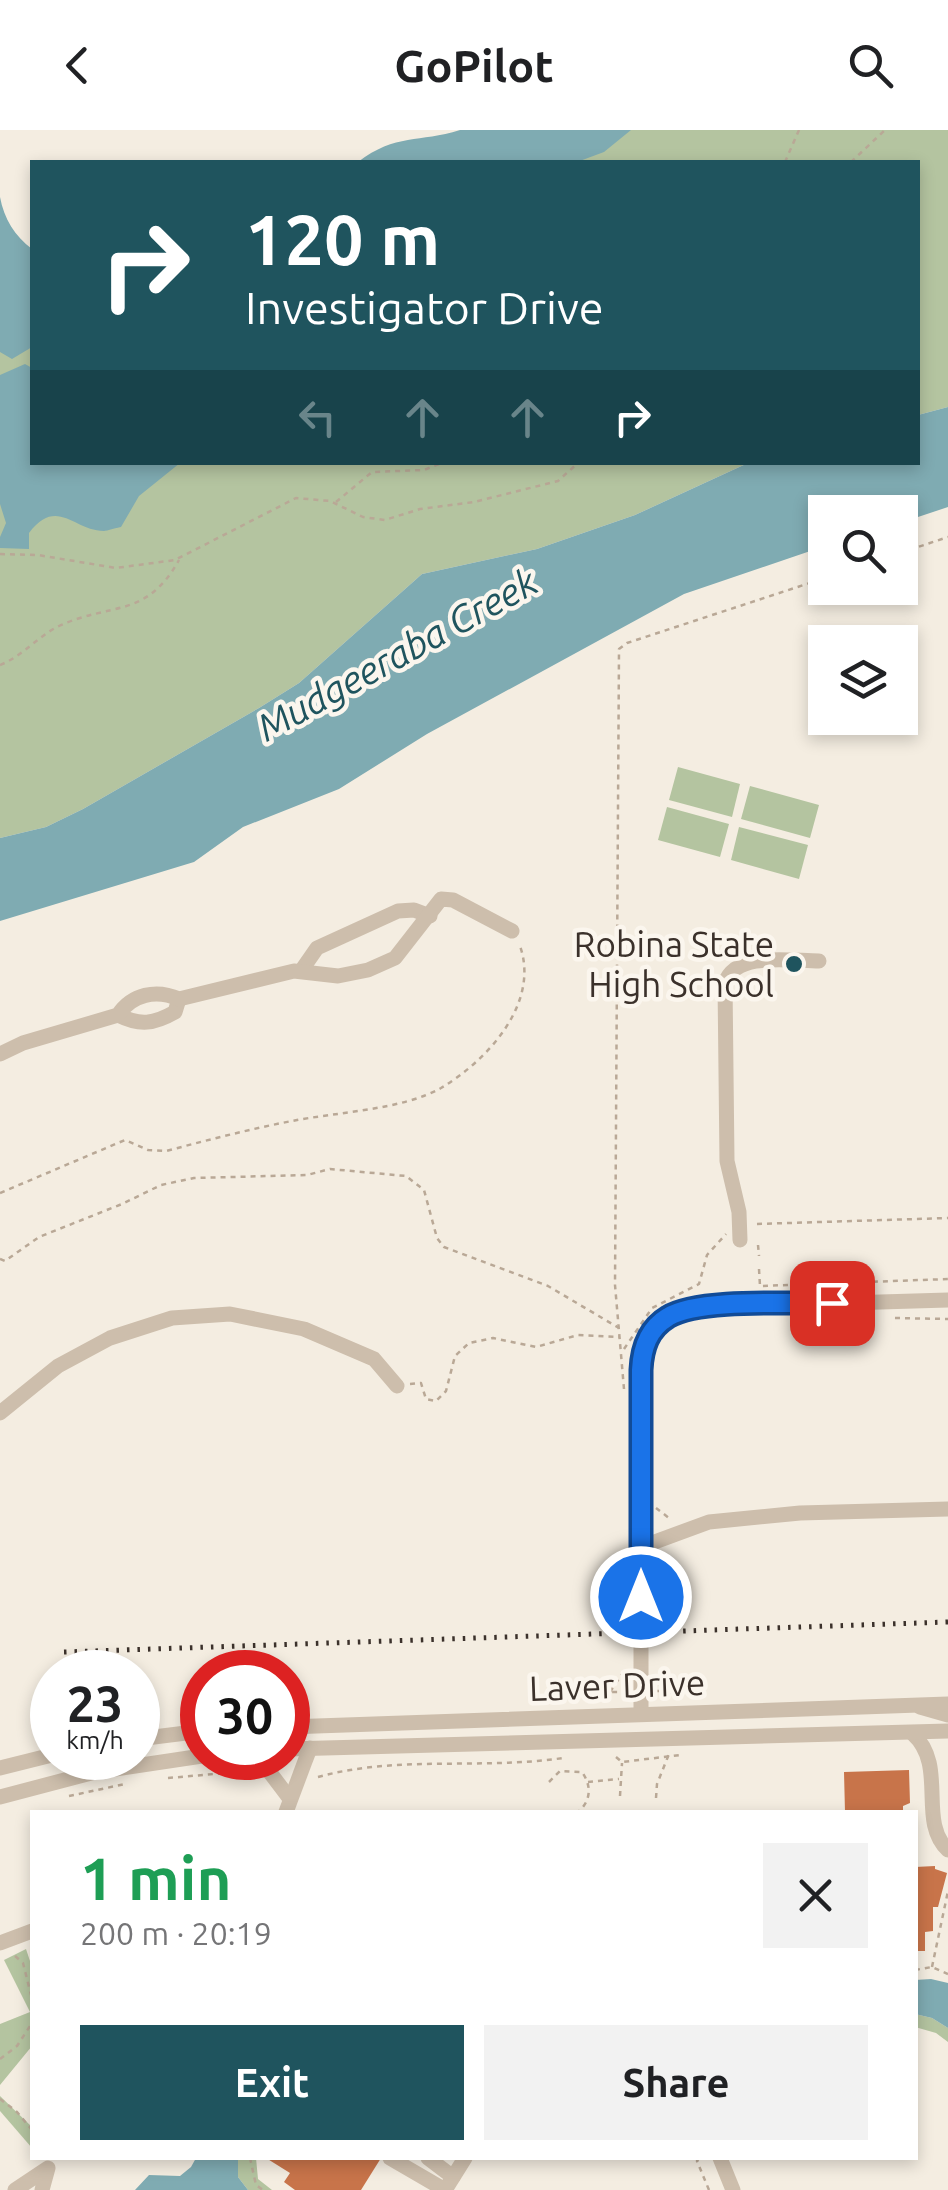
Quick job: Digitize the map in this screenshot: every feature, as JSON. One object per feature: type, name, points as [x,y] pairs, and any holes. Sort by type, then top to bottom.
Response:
[{"type":"street","points":[[0,1054],[118,1015],[126,1003],[144,994],[168,994],[179,999],[301,971],[338,976],[368,970],[396,958],[440,898],[453,900],[512,931]]},
{"type":"street","points":[[301,971],[317,948],[398,911],[414,910],[430,916]]},
{"type":"street","points":[[740,1234],[727,1161],[726,976],[734,966],[749,962],[819,960]]},
{"type":"street","points":[[118,1015],[134,1023],[158,1022],[175,1012],[179,999]]},
{"type":"street","points":[[640,1714],[633,1667],[641,1597],[642,1358],[652,1332],[667,1317],[706,1307],[948,1300]]},
{"type":"street","points":[[0,1413],[58,1366],[110,1338],[172,1318],[230,1314],[304,1329],[374,1359],[396,1386]]},
{"type":"street","points":[[641,1547],[709,1522],[778,1515],[948,1509]]},
{"type":"street","points":[[641,1520],[678,1531]]},
{"type":"street","name":"Laver Drive","points":[[310,1727],[948,1704]]},
{"type":"street","points":[[916,1705],[948,1715]]},
{"type":"street","name":"Laver Drive","points":[[310,1748],[948,1731]]},
{"type":"street","points":[[910,1732],[930,1744],[938,1760],[938,1835],[948,1850]]},
{"type":"street","points":[[0,1797],[95,1772],[180,1759]]},
{"type":"street","points":[[0,1768],[30,1760]]},
{"type":"street","points":[[271,1780],[290,1800]]},
{"type":"street","points":[[3,1942],[30,1932]]},
{"type":"street","points":[[394,2160],[448,2186]]},
{"type":"street","points":[[429,2160],[448,2186]]},
{"type":"street","points":[[448,2186],[465,2160]]},
{"type":"street","points":[[721,2160],[733,2190]]},
{"type":"street","points":[[15,2190],[51,2162]]},
{"type":"street","points":[[42,2190],[51,2162]]},
{"type":"path","points":[[786,160],[799,130]]},
{"type":"path","points":[[854,160],[885,130]]},
{"type":"path","points":[[334,503],[372,472],[424,470],[436,465]]},
{"type":"path","points":[[0,554],[38,554],[116,568],[180,558],[286,501],[306,498],[334,503],[385,520],[420,509],[474,502],[549,484],[566,477],[576,465]]},
{"type":"path","points":[[918,547],[948,537]]},
{"type":"path","points":[[0,664],[62,625],[144,600],[163,583],[180,558]]},
{"type":"path","points":[[624,1390],[615,1210],[619,649],[626,642],[808,583]]},
{"type":"path","points":[[0,1192],[125,1140],[148,1150],[166,1151],[291,1121],[410,1100],[441,1088],[491,1047],[513,1015],[526,972],[512,931]]},
{"type":"path","points":[[0,1259],[5,1260],[38,1237],[161,1184],[194,1178],[307,1175],[330,1168],[376,1172],[406,1176],[424,1190],[437,1238],[444,1246],[548,1286],[620,1328]]},
{"type":"path","points":[[623,1350],[645,1316],[663,1300],[699,1284],[712,1246],[727,1233],[740,1234],[758,1227],[948,1218]]},
{"type":"path","points":[[758,1245],[758,1256]]},
{"type":"path","points":[[759,1270],[760,1286],[948,1280]]},
{"type":"path","points":[[896,1318],[948,1319]]},
{"type":"path","points":[[790,1320],[856,1320]]},
{"type":"path","points":[[396,1386],[422,1382],[426,1400],[436,1401],[446,1390],[456,1356],[469,1343],[493,1338],[536,1346],[578,1334],[620,1337]]},
{"type":"path","points":[[610,1692],[633,1667]]},
{"type":"path","points":[[290,1800],[324,1775],[386,1765],[524,1764],[571,1757]]},
{"type":"path","points":[[656,1798],[669,1758]]},
{"type":"path","points":[[620,1796],[622,1762]]},
{"type":"path","points":[[548,1782],[560,1770],[578,1770],[588,1782],[587,1802],[580,1810]]},
{"type":"path","points":[[160,1779],[180,1777]]},
{"type":"path","points":[[588,1782],[621,1779]]},
{"type":"path","points":[[56,1799],[140,1782]]},
{"type":"path","points":[[932,1967],[948,1890]]},
{"type":"path","points":[[3,1942],[23,1964],[30,1991]]},
{"type":"path","points":[[918,1969],[932,1967],[948,1974]]},
{"type":"path","points":[[0,2059],[17,2046],[30,2026]]},
{"type":"path","points":[[0,2098],[30,2128]]},
{"type":"path","points":[[250,2160],[256,2185],[263,2190]]},
{"type":"path","points":[[698,2160],[709,2190]]},
{"type":"green space","points":[[533,130],[948,130],[948,407],[920,414],[920,160],[470,160]]},
{"type":"green space","points":[[0,275],[30,288],[30,465],[744,465],[635,515],[537,549],[422,574],[299,683],[83,809],[46,827],[0,838]]},
{"type":"green space","points":[[678,767],[740,784],[732,817],[669,800]]},
{"type":"green space","points":[[750,786],[819,805],[810,838],[741,819]]},
{"type":"green space","points":[[667,807],[729,824],[720,857],[658,840]]},
{"type":"green space","points":[[739,827],[808,845],[799,879],[731,860]]},
{"type":"green space","points":[[26,1949],[30,1961],[30,2012],[4,1960]]},
{"type":"green space","points":[[30,2012],[30,2048],[0,2085],[0,2024]]},
{"type":"green space","points":[[918,2015],[948,2028],[948,2042],[936,2033],[918,2028]]},
{"type":"green space","points":[[0,2096],[30,2125],[30,2146],[0,2111]]},
{"type":"green space","points":[[238,2160],[256,2160],[258,2179],[272,2190],[248,2190],[238,2177]]},
{"type":"water","points":[[460,130],[631,130],[604,152],[582,160],[361,160],[396,143]]},
{"type":"water","points":[[0,197],[11,226],[30,247],[30,348],[12,359],[0,352]]},
{"type":"water","points":[[25,364],[30,367],[30,465],[178,465],[139,496],[121,527],[93,530],[66,518],[48,517],[29,533],[29,549],[0,548],[6,523],[0,504],[0,375]]},
{"type":"water","name":"Mudgeeraba Creek","points":[[948,407],[948,507],[918,517],[918,495],[808,495],[808,552],[684,594],[427,734],[339,789],[243,827],[194,862],[0,921],[0,838],[46,827],[83,809],[299,683],[422,574],[537,549],[635,515],[744,465],[920,465],[920,414]]},
{"type":"water","points":[[918,1980],[948,1983],[948,2028],[918,2015]]},
{"type":"water","points":[[195,2160],[238,2160],[238,2177],[248,2190],[135,2190],[149,2175],[180,2176]]},
{"type":"building","points":[[909,1770],[910,1803],[903,1810],[845,1810],[844,1772]]},
{"type":"building","points":[[935,1866],[947,1873],[938,1907],[933,1907],[933,1931],[925,1932],[925,1951],[918,1951],[918,1867]]},
{"type":"building","points":[[269,2160],[380,2160],[361,2190],[295,2190],[284,2182],[290,2173]]},
{"type":"railway","points":[[123,1650],[948,1622]]},
{"type":"place","name":"Robina State High School","points":[[794,964]]},
{"type":"route","points":[[641,1597],[641,1370],[646,1341],[667,1317],[697,1308],[832,1303]]}]
